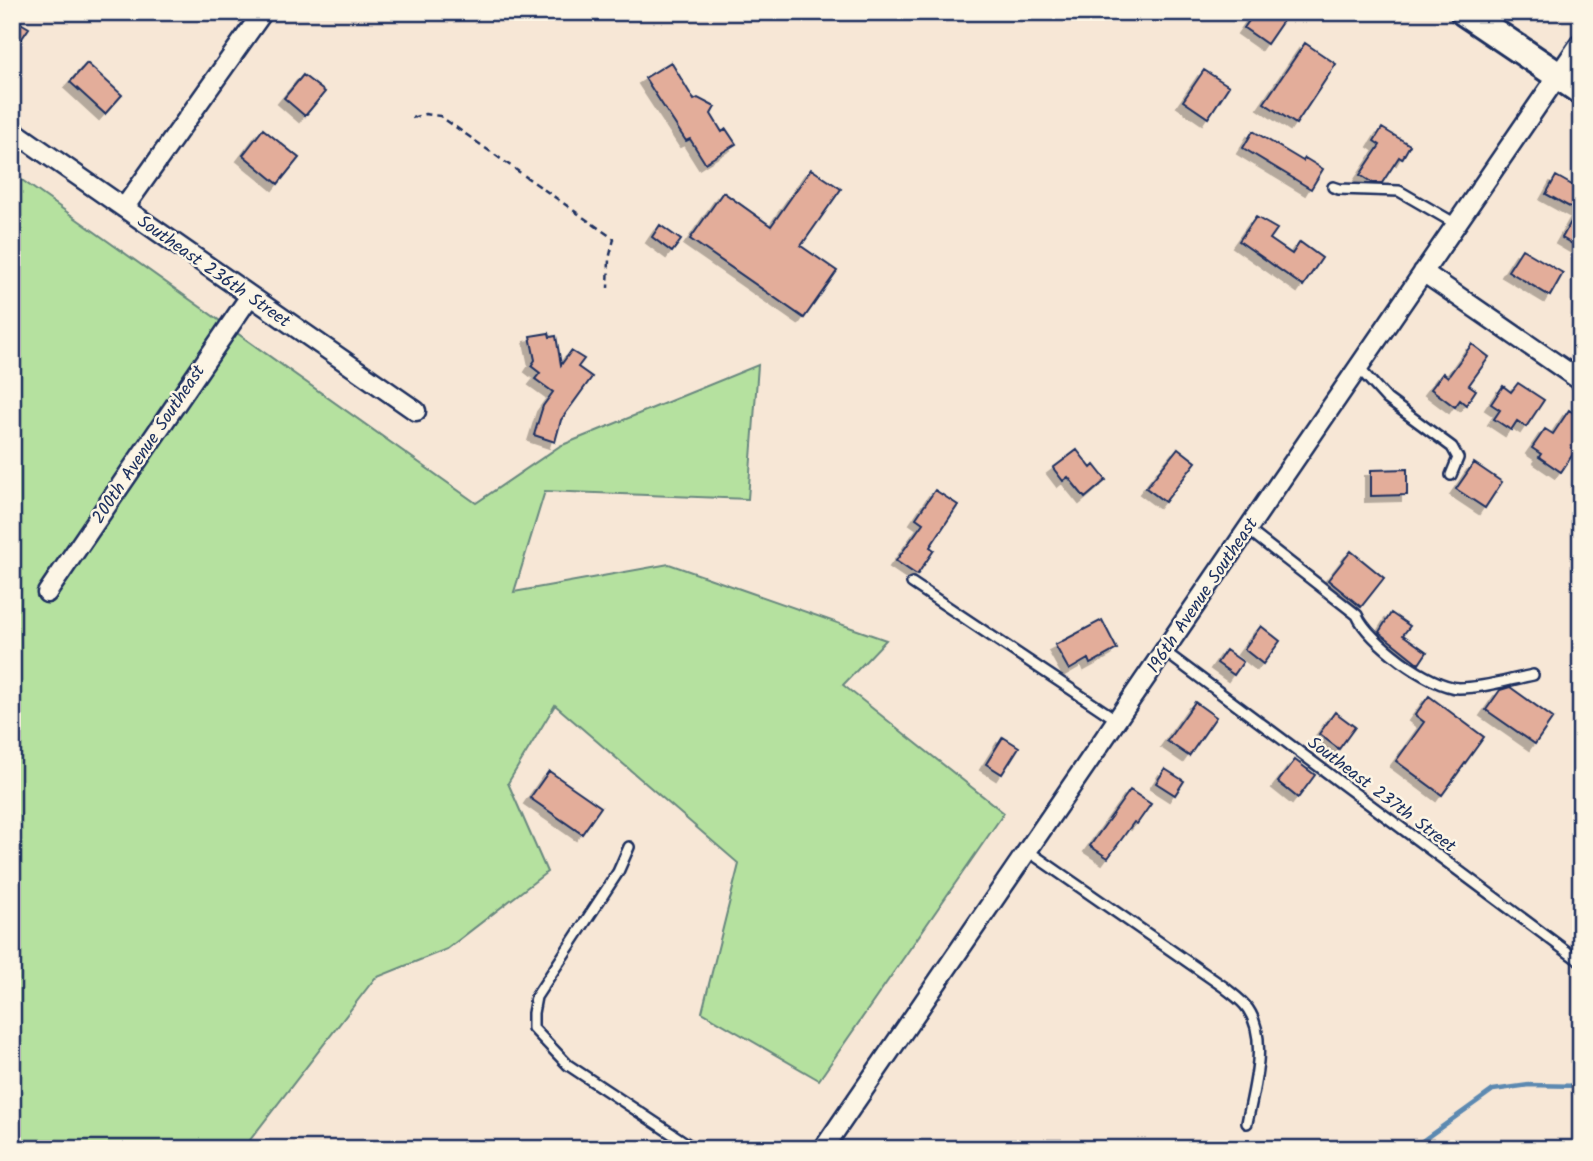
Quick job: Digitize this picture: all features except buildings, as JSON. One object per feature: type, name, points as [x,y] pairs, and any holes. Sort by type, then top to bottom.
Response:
[{"type":"main road","points":[[1464,12],[1581,92]]},
{"type":"street","points":[[124,208],[262,12]]},
{"type":"street","name":"196th Avenue Southeast","points":[[823,1149],[1581,41]]},
{"type":"street","name":"Southeast 236th Street","points":[[12,130],[416,411]]},
{"type":"street","points":[[1423,272],[1581,381]]},
{"type":"street","name":"200th Avenue Southeast","points":[[47,593],[250,296]]},
{"type":"lane","points":[[1333,187],[1399,191],[1456,224]]},
{"type":"lane","points":[[1358,367],[1387,399],[1452,447],[1458,458],[1451,475]]},
{"type":"lane","points":[[1247,530],[1357,615],[1362,627],[1373,639],[1418,673],[1455,688],[1481,686],[1533,675]]},
{"type":"lane","points":[[912,583],[1117,720]]},
{"type":"lane","name":"Southeast 237th Street","points":[[1164,651],[1581,962]]},
{"type":"lane","points":[[629,847],[618,872],[536,997],[533,1028],[568,1065],[695,1149]]},
{"type":"lane","points":[[1028,850],[1224,987],[1248,1008],[1256,1032],[1258,1062],[1247,1123]]},
{"type":"path","points":[[412,118],[425,114],[440,116],[614,239],[609,259],[608,288]]},
{"type":"green space","points":[[12,173],[476,503],[560,446],[758,365],[748,499],[545,491],[514,592],[669,564],[886,640],[843,685],[1004,813],[819,1080],[702,1012],[739,864],[555,705],[508,783],[547,872],[447,949],[375,978],[243,1149],[12,1149]]},
{"type":"waterway","points":[[1411,1149],[1493,1090],[1529,1085],[1581,1086]]}]
